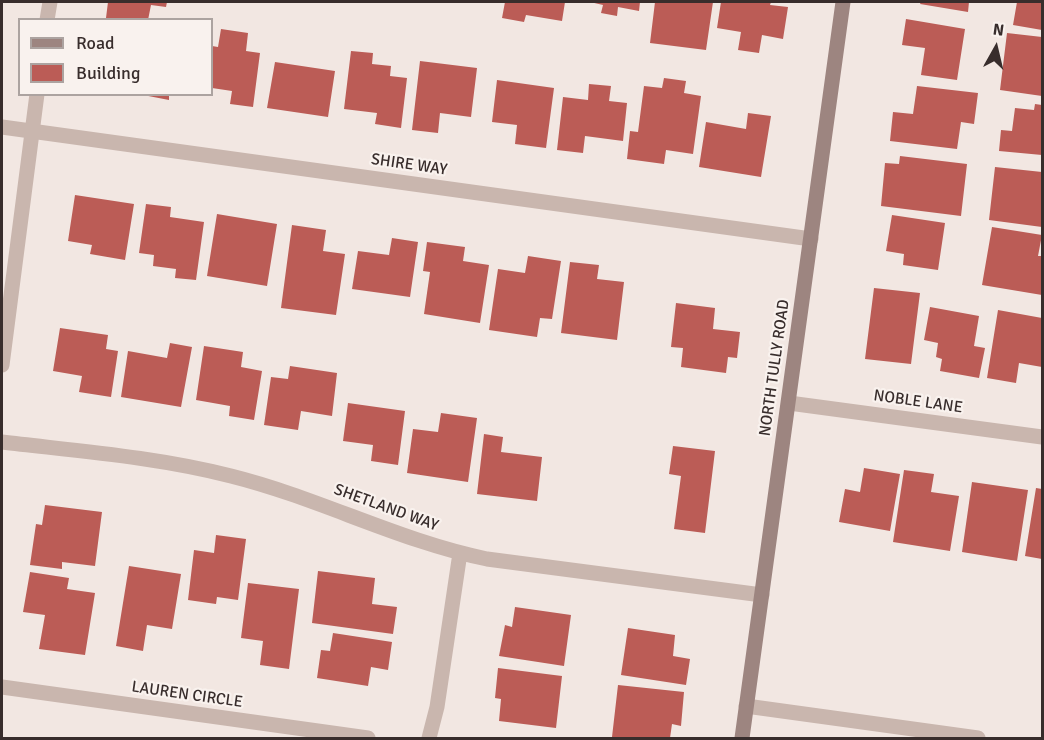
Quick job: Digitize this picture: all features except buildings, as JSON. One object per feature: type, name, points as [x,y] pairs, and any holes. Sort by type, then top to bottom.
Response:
[{"type":"street","points":[[47,18],[50,2]]},
{"type":"street","name":"NORTH TULLY ROAD","points":[[741,738],[843,2]]},
{"type":"street","points":[[2,365],[37,96]]},
{"type":"street","name":"SHIRE WAY","points":[[2,127],[811,239]]},
{"type":"street","name":"NOBLE LANE","points":[[789,403],[1042,437]]},
{"type":"street","name":"SHETLAND WAY","points":[[2,442],[164,462],[230,475],[293,493],[417,540],[487,559],[762,595]]},
{"type":"street","points":[[429,738],[437,707],[460,553]]},
{"type":"street","name":"LAUREN CIRCLE","points":[[2,687],[368,738]]},
{"type":"street","points":[[746,706],[978,738]]}]
